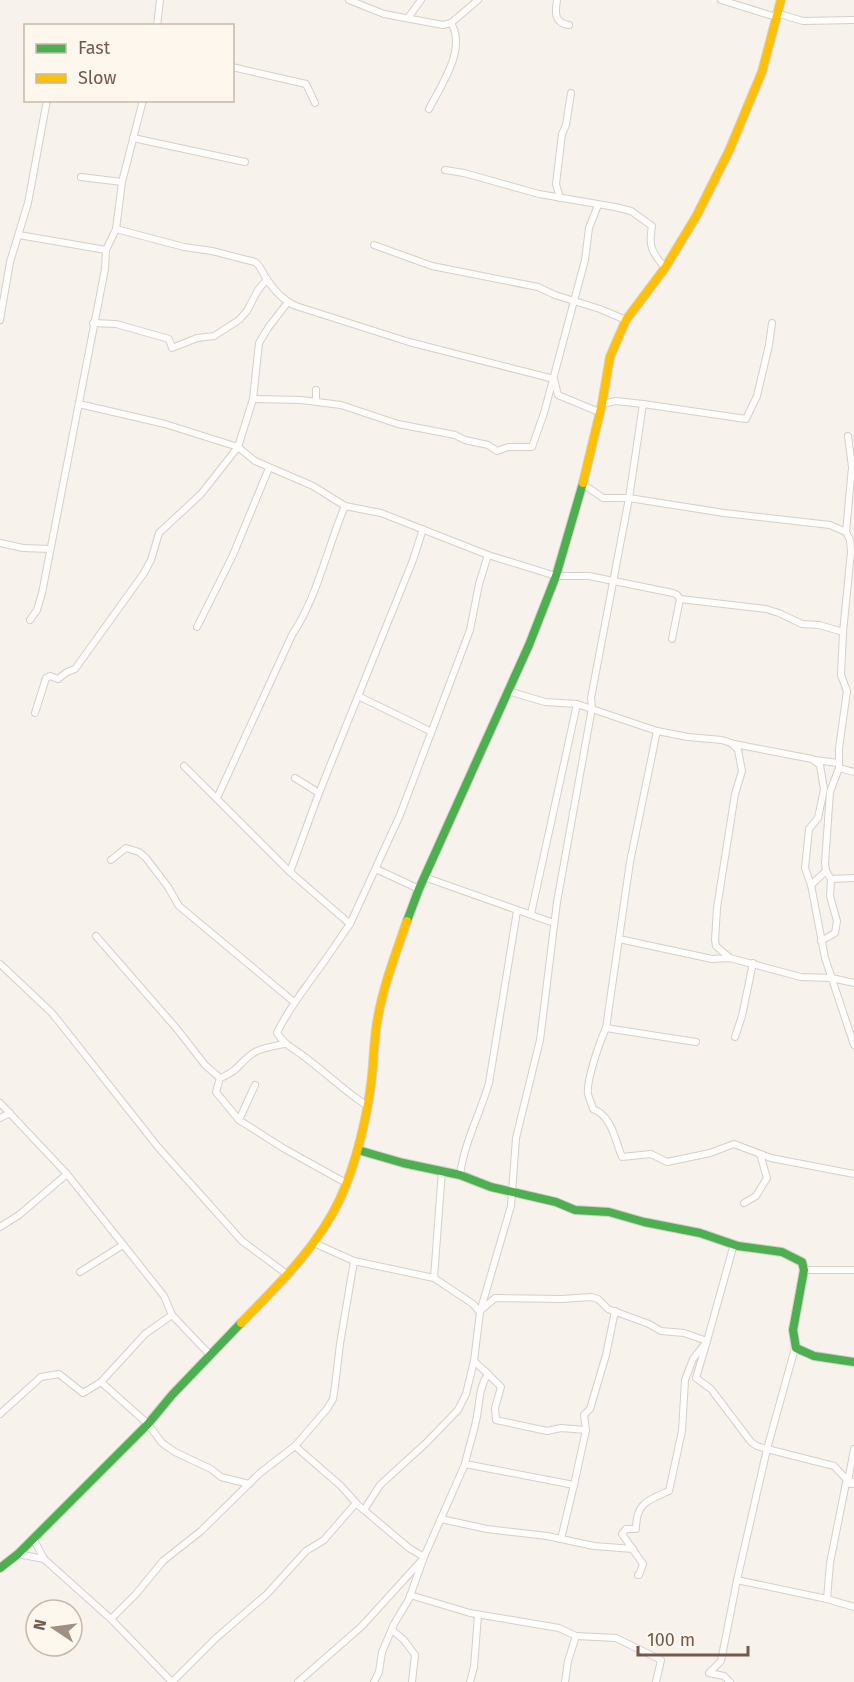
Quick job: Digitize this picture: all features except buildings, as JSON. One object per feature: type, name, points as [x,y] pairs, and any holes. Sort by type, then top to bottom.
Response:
[{"type":"street","points":[[157,24],[160,0]]},
{"type":"street","points":[[349,0],[384,14],[433,25],[451,23],[478,0]]},
{"type":"street","points":[[408,18],[421,0]]},
{"type":"street","points":[[557,0],[555,12],[557,19],[569,25]]},
{"type":"street","points":[[721,0],[803,21],[854,20]]},
{"type":"street","points":[[0,1568],[18,1554],[148,1424],[172,1395],[288,1275],[314,1243],[346,1184],[358,1150],[372,1078],[374,1044],[386,982],[424,877],[508,691],[556,576],[583,484],[601,408],[610,357],[626,320],[665,268],[697,215],[741,126],[762,72],[781,0]]},
{"type":"street","points":[[429,109],[454,56],[456,30],[451,23]]},
{"type":"street","points":[[234,67],[306,84],[315,104]]},
{"type":"street","points":[[560,198],[556,184],[562,134],[566,125],[571,93]]},
{"type":"street","points":[[0,320],[10,262],[28,203],[47,102]]},
{"type":"street","points":[[30,620],[40,602],[105,269],[106,250],[116,229],[122,182],[142,102]]},
{"type":"street","points":[[133,138],[245,162]]},
{"type":"street","points":[[445,170],[465,173],[560,198],[631,211],[652,226],[650,245],[653,253],[665,268]]},
{"type":"street","points":[[81,177],[122,182]]},
{"type":"street","points":[[253,399],[316,401],[341,405],[407,426],[456,435],[465,440],[488,445],[497,451],[508,447],[532,447],[554,379],[585,260],[589,228],[598,205]]},
{"type":"street","points":[[116,229],[184,247],[249,260],[260,265],[267,279],[288,302],[350,325],[554,379]]},
{"type":"street","points":[[19,235],[106,250]]},
{"type":"street","points":[[374,245],[432,266],[538,287],[626,320]]},
{"type":"street","points":[[93,323],[116,324],[169,339],[172,348],[197,338],[214,336],[239,320],[267,279]]},
{"type":"street","points":[[36,713],[46,678],[50,676],[58,679],[75,669],[152,560],[159,532],[201,494],[238,447],[253,399],[260,343],[268,328],[288,302]]},
{"type":"street","points":[[554,379],[558,395],[601,408],[616,401],[746,419],[756,396],[772,323]]},
{"type":"street","points":[[316,390],[316,401]]},
{"type":"street","points":[[79,404],[165,424],[238,447],[255,461],[313,486],[345,506],[381,513],[488,555],[556,576],[589,576],[673,593],[680,599],[766,609],[802,624],[819,625],[843,632]]},
{"type":"street","points":[[364,1510],[380,1485],[458,1410],[466,1394],[474,1361],[480,1312],[511,1206],[516,1138],[540,1040],[554,923],[592,708],[591,698],[597,662],[629,498],[643,404]]},
{"type":"street","points":[[821,941],[835,933],[837,921],[830,896],[831,879],[826,871],[830,792],[838,765],[847,691],[842,675],[843,632],[851,552],[850,540],[846,532],[853,467],[848,436]]},
{"type":"street","points":[[197,627],[233,555],[269,468]]},
{"type":"street","points":[[583,484],[603,498],[629,498],[724,513],[830,525],[846,532]]},
{"type":"street","points":[[217,798],[301,620],[345,506]]},
{"type":"street","points":[[290,872],[319,793],[413,560],[423,529]]},
{"type":"street","points":[[0,543],[23,548],[50,549]]},
{"type":"street","points":[[366,1105],[301,1054],[284,1044],[277,1033],[285,1015],[350,924],[400,815],[430,730],[470,630],[479,584],[488,555]]},
{"type":"street","points":[[672,639],[680,599]]},
{"type":"street","points":[[508,691],[545,702],[577,704],[592,708],[657,731],[722,740],[838,765],[854,772]]},
{"type":"street","points":[[358,696],[430,730]]},
{"type":"street","points":[[531,914],[577,704]]},
{"type":"street","points":[[657,731],[638,818],[606,1028],[598,1046],[588,1094],[593,1108],[607,1118],[622,1157],[651,1154],[667,1162],[710,1153],[734,1144],[771,1158],[854,1174]]},
{"type":"street","points":[[730,958],[716,946],[715,940],[717,908],[734,804],[742,771],[738,750],[733,744]]},
{"type":"street","points":[[812,759],[820,765],[824,789],[818,818],[810,829],[805,868],[811,885],[821,941],[854,1045]]},
{"type":"street","points":[[184,766],[290,872],[350,924]]},
{"type":"street","points":[[295,778],[319,793]]},
{"type":"street","points":[[111,860],[126,848],[140,852],[161,876],[179,906],[294,1002]]},
{"type":"street","points":[[376,869],[419,889]]},
{"type":"street","points":[[811,885],[826,871]]},
{"type":"street","points":[[424,877],[554,923]]},
{"type":"street","points":[[831,879],[854,878]]},
{"type":"street","points":[[460,1175],[463,1154],[489,1083],[517,910]]},
{"type":"street","points":[[96,936],[177,1029],[205,1065],[220,1078]]},
{"type":"street","points":[[619,939],[703,957],[730,958],[801,977],[832,978],[854,983]]},
{"type":"street","points":[[735,1037],[742,1016],[753,963]]},
{"type":"street","points":[[0,964],[52,1013],[158,1147],[242,1241],[288,1275]]},
{"type":"street","points":[[606,1028],[696,1042]]},
{"type":"street","points":[[284,1044],[257,1051],[245,1059],[237,1070],[220,1078],[216,1092],[239,1120],[346,1184]]},
{"type":"street","points":[[239,1120],[255,1085]]},
{"type":"street","points":[[0,1103],[67,1174],[164,1296],[172,1315],[210,1355]]},
{"type":"street","points":[[0,1118],[10,1113]]},
{"type":"street","points":[[358,1150],[403,1163],[442,1170],[491,1187],[556,1202],[575,1209],[609,1212],[644,1222],[700,1233],[754,1249],[782,1252],[802,1262],[805,1270],[795,1314],[793,1342],[795,1348],[799,1352],[854,1362]]},
{"type":"street","points":[[744,1203],[756,1196],[767,1178],[760,1154]]},
{"type":"street","points":[[434,1278],[442,1170]]},
{"type":"street","points":[[0,1227],[19,1215],[67,1174]]},
{"type":"street","points":[[314,1243],[354,1262],[434,1278],[473,1304],[480,1312]]},
{"type":"street","points":[[734,1244],[696,1378],[711,1389],[751,1442],[767,1449],[834,1466],[852,1483]]},
{"type":"street","points":[[80,1272],[123,1245]]},
{"type":"street","points":[[111,1619],[164,1561],[201,1531],[249,1484],[295,1446],[333,1399],[354,1262]]},
{"type":"street","points":[[805,1270],[854,1270]]},
{"type":"street","points":[[480,1312],[495,1298],[591,1297],[598,1299],[608,1309],[649,1324],[661,1331],[684,1333],[707,1341]]},
{"type":"street","points":[[561,1539],[586,1430],[584,1415],[590,1409],[606,1355],[615,1311]]},
{"type":"street","points":[[0,1414],[41,1377],[59,1374],[83,1393],[101,1382],[144,1334],[172,1315]]},
{"type":"street","points":[[638,1575],[643,1564],[622,1534],[626,1529],[636,1529],[636,1516],[646,1501],[669,1491],[682,1431],[685,1380],[693,1359],[707,1341]]},
{"type":"street","points":[[730,1682],[724,1676],[709,1673],[721,1661],[767,1449],[795,1348]]},
{"type":"street","points":[[474,1361],[501,1387],[495,1408],[496,1420],[547,1431],[561,1428],[586,1430]]},
{"type":"street","points":[[374,1682],[379,1672],[382,1652],[410,1595],[424,1557],[465,1464],[476,1422],[481,1388],[488,1374]]},
{"type":"street","points":[[101,1382],[148,1424],[162,1443],[175,1452],[211,1469],[221,1477],[249,1484]]},
{"type":"street","points":[[295,1446],[341,1486],[364,1510],[409,1548],[424,1557]]},
{"type":"street","points":[[852,1483],[854,1449]]},
{"type":"street","points":[[465,1464],[574,1485]]},
{"type":"street","points":[[827,1599],[831,1563],[846,1483],[852,1483]]},
{"type":"street","points":[[33,1538],[44,1559],[111,1619],[172,1682],[267,1594],[306,1551],[324,1540],[356,1503]]},
{"type":"street","points":[[441,1519],[594,1546],[633,1549]]},
{"type":"street","points":[[18,1554],[44,1559]]},
{"type":"street","points":[[298,1682],[362,1626],[424,1557]]},
{"type":"street","points":[[737,1580],[854,1607]]},
{"type":"street","points":[[410,1595],[478,1615],[559,1628],[576,1636],[616,1638],[662,1660],[656,1682]]},
{"type":"street","points":[[470,1682],[474,1667],[478,1615]]},
{"type":"street","points":[[392,1630],[404,1640],[415,1655],[412,1682]]},
{"type":"street","points":[[565,1682],[568,1661],[576,1636]]},
{"type":"traffic: fast","points":[[407,921],[419,889],[529,645],[556,576],[583,483]]},
{"type":"traffic: fast","points":[[358,1150],[403,1163],[460,1175],[491,1187],[556,1202],[575,1210],[609,1212],[644,1222],[700,1233],[738,1246],[782,1252],[802,1262],[804,1270],[793,1330],[796,1348],[814,1356],[854,1362]]},
{"type":"traffic: fast","points":[[0,1568],[18,1554],[148,1424],[172,1395],[241,1323]]},
{"type":"traffic: slow","points":[[583,483],[602,404],[610,357],[626,320],[665,268],[697,215],[729,151],[762,72],[781,0]]},
{"type":"traffic: slow","points":[[241,1323],[283,1280],[308,1250],[331,1217],[346,1186],[368,1106],[381,1005],[407,921]]}]
